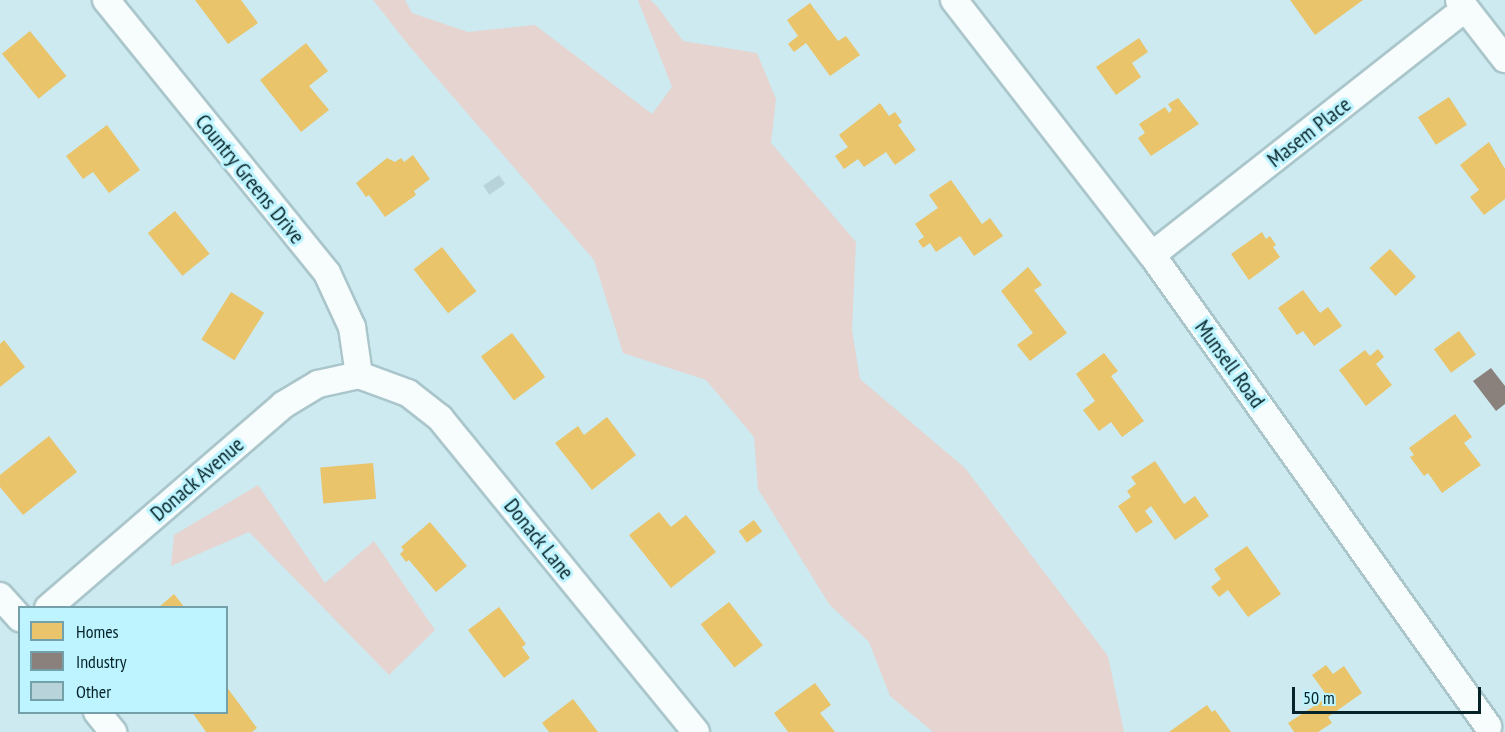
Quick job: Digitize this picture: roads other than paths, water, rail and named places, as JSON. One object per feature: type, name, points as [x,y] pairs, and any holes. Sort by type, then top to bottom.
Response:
[{"type":"street","name":"Country Greens Drive","points":[[106,0],[327,273],[352,327],[359,375]]},
{"type":"street","name":"Munsell Road","points":[[954,0],[1152,255],[1492,726]]},
{"type":"street","name":"Masem Place","points":[[1152,255],[1462,4]]},
{"type":"street","points":[[1462,4],[1505,59]]},
{"type":"street","name":"Donack Avenue","points":[[50,606],[283,405],[318,384],[359,375]]},
{"type":"street","name":"Donack Lane","points":[[359,375],[408,393],[440,418],[696,732]]},
{"type":"street","points":[[0,596],[18,616]]},
{"type":"street","points":[[99,714],[113,732]]}]
